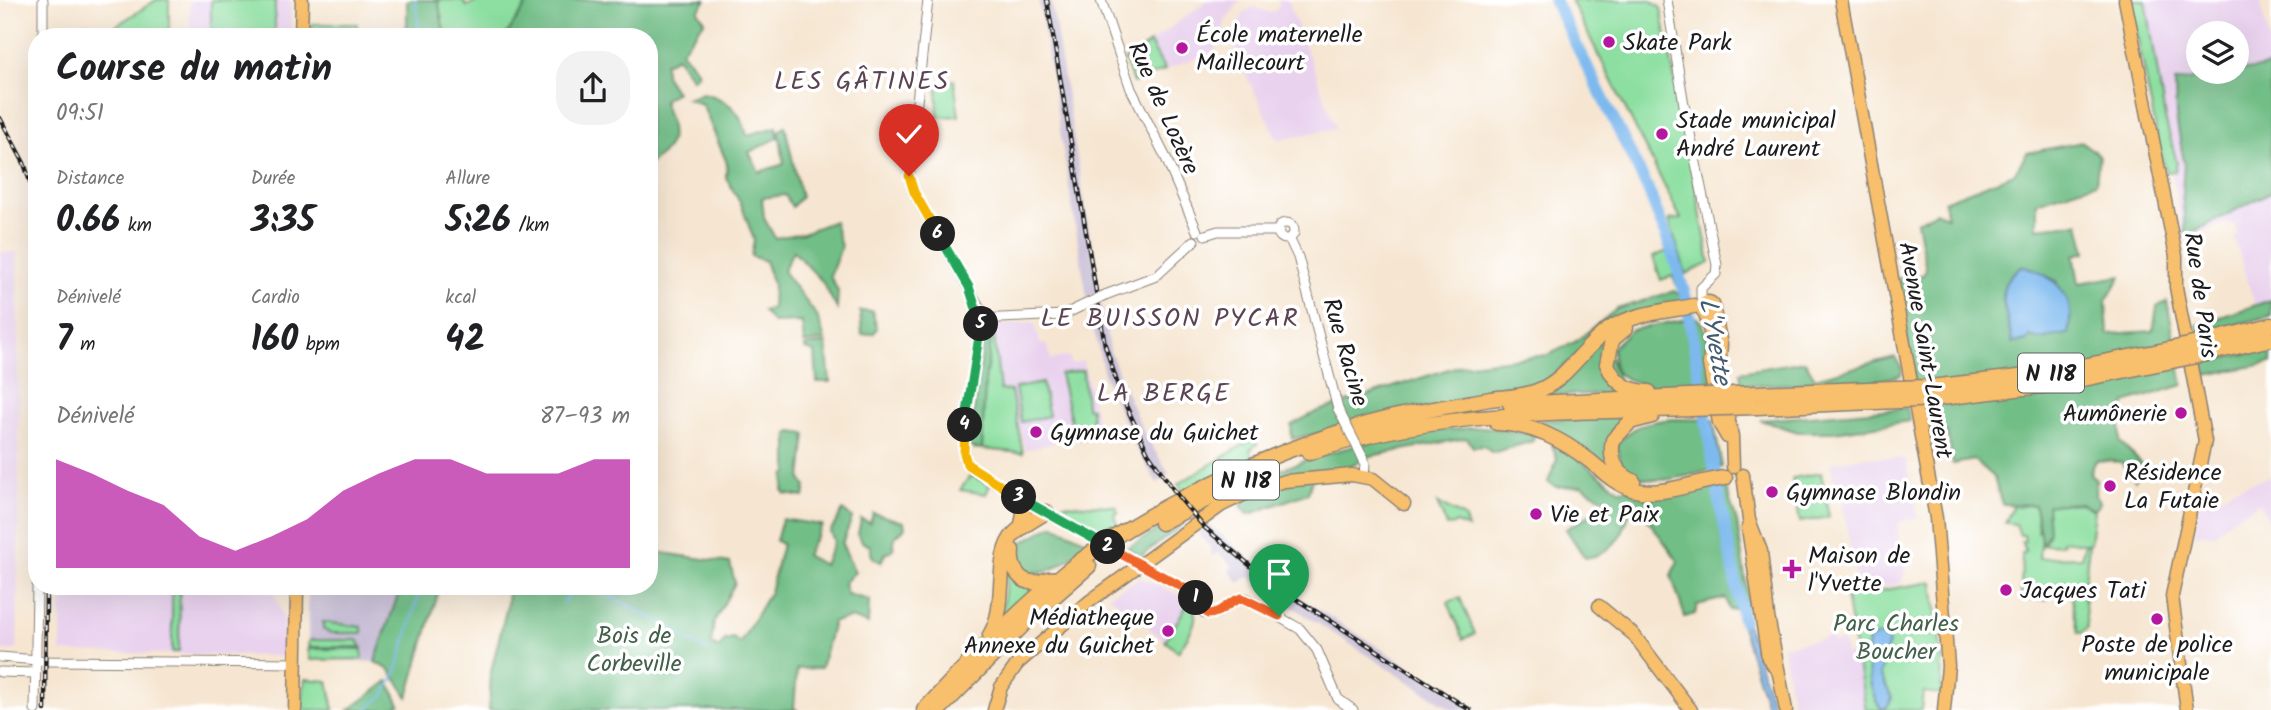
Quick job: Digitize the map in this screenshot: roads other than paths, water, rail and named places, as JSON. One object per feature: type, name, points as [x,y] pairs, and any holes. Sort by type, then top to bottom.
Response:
[{"type":"highway","points":[[1689,403],[1675,392],[1628,389],[1611,374],[1607,364],[1612,340],[1624,328],[1698,309]]},
{"type":"highway","points":[[1470,404],[1516,397],[1545,388],[1616,325],[1698,309]]},
{"type":"highway","name":"N 118","points":[[2205,348],[2271,325]]},
{"type":"highway","name":"N 118","points":[[976,655],[1057,579],[1130,530],[1267,459],[1378,421],[1470,404],[1689,403],[1932,393],[2271,339]]},
{"type":"highway","name":"N 118","points":[[939,710],[1066,585],[1131,538],[1266,470],[1348,441],[1408,426],[1503,415],[1669,410],[1689,403]]},
{"type":"highway","points":[[1669,410],[1630,422],[1617,433],[1611,448],[1617,470],[1628,479],[1643,483],[1729,474]]},
{"type":"highway","points":[[1408,426],[1484,422],[1530,427],[1555,438],[1619,484],[1636,490],[1657,490],[1729,474]]},
{"type":"highway","points":[[924,710],[976,655],[999,615],[1006,547],[1021,528],[1024,515],[1021,498]]},
{"type":"highway","points":[[1050,514],[1019,539],[1011,558],[1017,573],[1027,581],[1057,579]]},
{"type":"highway","points":[[1021,528],[1050,514]]},
{"type":"highway","points":[[950,710],[976,678],[977,670]]},
{"type":"main road","points":[[301,28],[302,0]]},
{"type":"main road","name":"Avenue Saint-Laurent","points":[[1841,0],[1936,518],[1939,584],[1948,666],[1944,710]]},
{"type":"main road","name":"Rue de Paris","points":[[2125,0],[2175,252],[2176,287],[2205,441],[2172,596],[2187,710]]},
{"type":"main road","points":[[1698,309],[1721,344],[1719,374],[1732,442],[1729,474],[1749,520],[1748,532],[1764,609],[1768,658],[1779,673],[1786,710]]},
{"type":"main road","points":[[996,710],[1027,658],[1090,601],[1222,505],[1256,489],[1285,481],[1368,478],[1404,504]]},
{"type":"main road","points":[[295,710],[297,595]]},
{"type":"main road","points":[[1599,606],[1633,634],[1691,710]]},
{"type":"street","points":[[43,0],[43,28]]},
{"type":"street","points":[[928,0],[909,176],[914,192],[982,309],[964,453],[970,468],[1189,592],[1205,614],[1220,612],[1235,600],[1249,600],[1300,629],[1317,650],[1338,699],[1353,710]]},
{"type":"street","name":"Rue de Lozère","points":[[1101,0],[1131,89],[1201,233]]},
{"type":"street","points":[[1667,0],[1684,105],[1717,265],[1716,274],[1701,288],[1698,309]]},
{"type":"street","name":"Rue Racine","points":[[1201,233],[1279,231],[1284,224],[1291,225],[1294,231],[1289,238],[1298,257],[1338,409],[1362,454],[1368,478]]},
{"type":"street","points":[[982,319],[1063,315],[1105,295],[1156,276],[1194,241],[1202,243],[1201,233]]},
{"type":"street","points":[[35,710],[37,595]]},
{"type":"street","points":[[0,657],[37,661],[296,663]]},
{"type":"street","points":[[0,673],[36,673]]},
{"type":"water","points":[[2024,266],[2046,276],[2062,290],[2070,309],[2068,334],[2039,339],[2030,336],[2027,341],[2012,343],[2003,291],[2013,273]]},
{"type":"water","points":[[1743,603],[1746,623],[1774,710],[1768,710],[1736,607]]},
{"type":"water","points":[[1882,635],[1889,642],[1880,674],[1892,698],[1887,707],[1882,709],[1871,686],[1867,653],[1870,638]]},
{"type":"waterway","points":[[415,0],[419,28]]},
{"type":"waterway","name":"L'Yvette","points":[[1554,0],[1647,187],[1672,251],[1687,302],[1717,486],[1743,620]]},
{"type":"waterway","points":[[366,710],[385,694],[396,673],[418,595]]},
{"type":"waterway","points":[[563,603],[569,595]]},
{"type":"waterway","points":[[607,595],[657,620],[708,652]]},
{"type":"railway","points":[[1047,0],[1105,345],[1121,395],[1148,453],[1204,527],[1271,583],[1470,710]]},
{"type":"railway","points":[[0,118],[28,175]]},
{"type":"railway","points":[[45,710],[46,595]]},
{"type":"place","name":"Skate Park","points":[[1609,42]]},
{"type":"place","name":"École maternelle Maillecourt","points":[[1182,48]]},
{"type":"place","name":"Stade municipal André Laurent","points":[[1662,134]]},
{"type":"place","name":"Aumônerie","points":[[2181,413]]},
{"type":"place","name":"Gymnase du Guichet","points":[[1036,432]]},
{"type":"place","name":"Résidence La Futaie","points":[[2110,486]]},
{"type":"place","name":"Gymnase Blondin","points":[[1772,492]]},
{"type":"place","name":"Vie et Paix","points":[[1536,514]]},
{"type":"place","name":"Maison de l'Yvette","points":[[1792,569]]},
{"type":"place","name":"Jacques Tati","points":[[2006,590]]},
{"type":"place","name":"Poste de police municipale","points":[[2157,619]]},
{"type":"place","name":"Médiatheque Annexe du Guichet","points":[[1168,631]]},
{"type":"district","name":"LES GÂTINES","points":[[862,80]]},
{"type":"district","name":"LE BUISSON PYCAR","points":[[1170,317]]},
{"type":"district","name":"LA BERGE","points":[[1164,392]]},
{"type":"park label","name":"Parc Charles Boucher","points":[[1896,637]]},
{"type":"park label","name":"Bois de Corbeville","points":[[634,649]]}]
